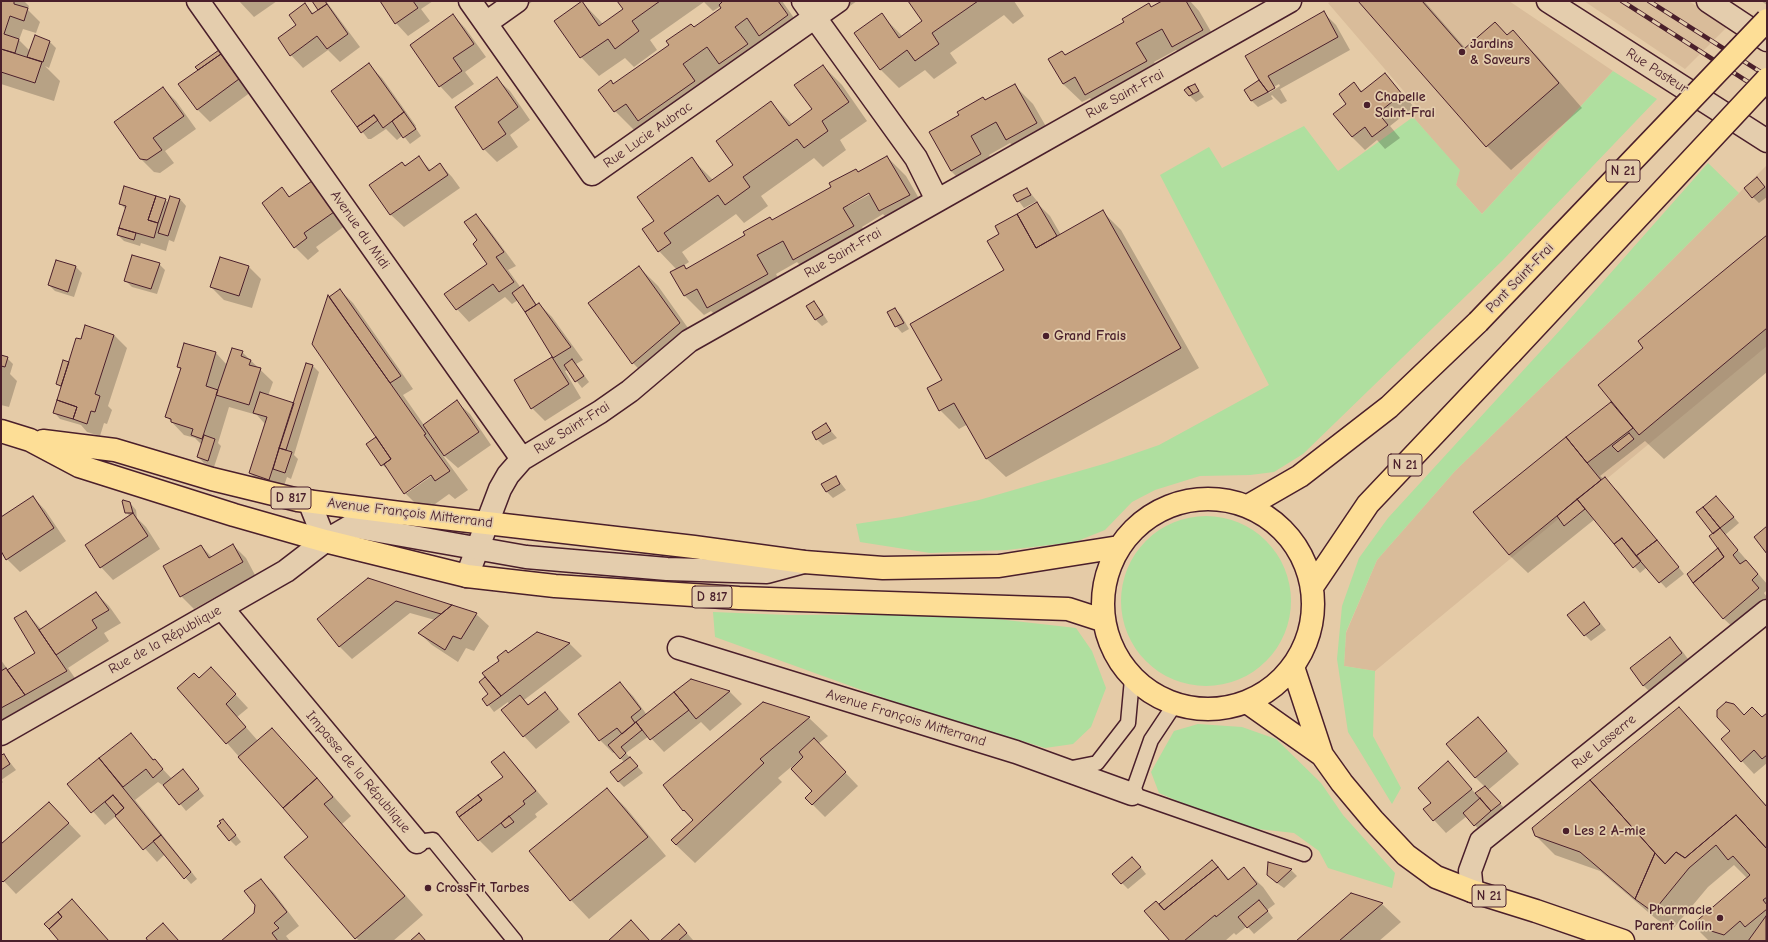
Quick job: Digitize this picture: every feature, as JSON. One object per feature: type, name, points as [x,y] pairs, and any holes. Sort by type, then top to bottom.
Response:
[{"type":"main road","name":"Pont Saint-Frai","points":[[1248,506],[1300,476],[1389,407],[1478,322],[1767,20]]},
{"type":"main road","name":"N 21","points":[[1312,587],[1368,504],[1767,79]]},
{"type":"main road","name":"Avenue François Mitterrand","points":[[1,431],[30,440],[115,450],[212,479],[298,500],[486,525],[558,530],[804,562]]},
{"type":"main road","name":"Avenue François Mitterrand","points":[[30,440],[79,466],[325,542]]},
{"type":"main road","points":[[1217,498],[1248,506],[1278,524],[1301,552],[1312,587],[1313,615],[1306,642],[1293,667],[1247,702],[1218,710],[1187,708],[1159,699],[1132,679],[1112,652],[1102,620],[1112,556],[1131,530],[1156,511],[1185,500],[1217,498]]},
{"type":"main road","name":"D 817","points":[[325,542],[467,576],[555,586],[739,598],[1068,610],[1102,620]]},
{"type":"main road","name":"D 817","points":[[804,562],[883,568],[999,566],[1119,547]]},
{"type":"main road","name":"N 21","points":[[1293,667],[1322,755],[1342,783],[1373,820],[1406,855],[1436,877],[1472,891],[1623,941]]},
{"type":"main road","name":"N 21","points":[[1247,702],[1322,755]]},
{"type":"street","name":"Avenue du Midi","points":[[198,1],[522,459]]},
{"type":"street","name":"Rue Lucie Aubrac","points":[[470,1],[592,174],[809,9],[838,1]]},
{"type":"street","points":[[486,23],[517,1]]},
{"type":"street","name":"Rue Saint-Frai","points":[[467,576],[502,484],[522,459],[600,412],[630,391],[689,341],[1290,1]]},
{"type":"street","name":"Rue Pasteur","points":[[1548,1],[1767,142]]},
{"type":"street","points":[[1708,1],[1767,40]]},
{"type":"street","points":[[809,9],[916,158],[937,200]]},
{"type":"street","points":[[309,501],[325,542]]},
{"type":"street","name":"Rue de la République","points":[[1,734],[286,571],[325,542],[351,526],[526,557],[667,569],[767,572],[804,562]]},
{"type":"street","name":"Impasse de la République","points":[[222,608],[417,842]]},
{"type":"street","name":"Rue Lasserre","points":[[1472,891],[1470,871],[1481,841],[1767,611]]},
{"type":"street","name":"Avenue François Mitterrand","points":[[679,648],[1009,750],[1132,794]]},
{"type":"lane","points":[[1064,770],[1098,762],[1128,723],[1132,679]]},
{"type":"lane","points":[[1175,704],[1151,740],[1132,794],[1304,854]]},
{"type":"lane","name":"Impasse de la République","points":[[417,842],[433,840],[515,941]]},
{"type":"shaded area","points":[[1332,1],[1509,1],[1613,71],[1482,214],[1456,185],[1459,170],[1413,117],[1420,110],[1328,3]]},
{"type":"shaded area","points":[[1584,1],[1689,1],[1727,27],[1685,69]]},
{"type":"shaded area","points":[[1767,165],[1767,346],[1375,671],[1344,666],[1346,633],[1377,560],[1455,471],[1639,293]]},
{"type":"green space","points":[[1613,71],[1657,99],[1503,260],[1303,454],[1274,472],[1250,475],[1200,476],[1155,490],[1132,502],[1105,530],[1075,542],[1007,550],[930,553],[860,542],[856,524],[902,517],[979,500],[1107,463],[1159,445],[1269,385],[1160,175],[1209,147],[1222,168],[1304,126],[1338,171],[1413,117],[1460,170],[1456,185],[1482,214]]},
{"type":"green space","points":[[1708,163],[1739,193],[1639,293],[1455,471],[1377,560],[1346,632],[1344,666],[1375,671],[1373,736],[1401,788],[1392,804],[1348,732],[1337,659],[1342,606],[1359,558],[1388,518],[1562,328]]},
{"type":"green space","points":[[1198,516],[1214,516],[1239,522],[1260,535],[1272,547],[1285,568],[1288,576],[1291,601],[1290,618],[1285,634],[1272,655],[1260,667],[1239,680],[1231,683],[1214,686],[1198,686],[1173,680],[1152,667],[1140,655],[1127,634],[1124,626],[1121,609],[1121,593],[1127,568],[1140,547],[1152,535],[1173,522],[1181,519]]},
{"type":"green space","points":[[713,612],[788,615],[962,615],[1076,628],[1092,651],[1106,688],[1091,727],[1073,744],[1045,748],[895,702],[715,637]]},
{"type":"green space","points":[[1198,724],[1242,727],[1276,739],[1321,783],[1343,815],[1395,873],[1392,888],[1328,868],[1319,851],[1294,833],[1249,828],[1189,806],[1159,793],[1151,772],[1174,731]]},
{"type":"building","points":[[1,1],[14,1],[14,4],[28,8],[24,21],[10,16],[4,34],[19,39],[15,53],[1,49]]},
{"type":"building","points":[[312,1],[325,1],[327,4],[318,10]]},
{"type":"building","points":[[380,1],[413,1],[418,8],[395,24]]},
{"type":"building","points":[[582,1],[599,26],[623,9],[617,1],[660,1],[632,21],[639,31],[615,49],[608,39],[580,58],[554,21]]},
{"type":"building","points":[[723,1],[778,1],[788,15],[759,36],[747,18],[735,27],[748,44],[719,64],[707,47],[683,64],[695,81],[638,121],[626,104],[614,112],[598,90],[611,80],[613,84],[669,45],[666,41],[691,24],[694,27],[721,8],[719,5]]},
{"type":"building","points":[[908,1],[978,1],[932,33],[939,44],[915,61],[907,50],[880,70],[854,33],[882,13],[899,38],[922,21]]},
{"type":"building","points":[[1162,1],[1186,1],[1203,30],[1172,47],[1162,29],[1136,43],[1147,61],[1085,95],[1075,77],[1063,84],[1048,59],[1062,51],[1065,55],[1124,22],[1122,19],[1149,3],[1151,7]]},
{"type":"building","points":[[1358,1],[1422,1],[1464,49],[1495,22],[1507,35],[1513,30],[1559,83],[1486,147]]},
{"type":"building","points":[[305,3],[312,14],[327,4],[348,34],[327,49],[317,36],[290,56],[278,38],[296,25],[289,15]]},
{"type":"building","points":[[1324,11],[1338,37],[1268,76],[1275,88],[1268,92],[1245,56]]},
{"type":"building","points":[[453,14],[474,44],[453,58],[462,71],[439,87],[410,45]]},
{"type":"building","points":[[35,35],[50,41],[43,62],[27,57]]},
{"type":"building","points":[[1,49],[42,62],[35,83],[1,72]]},
{"type":"building","points":[[219,50],[221,54],[198,70],[195,67]]},
{"type":"building","points":[[221,54],[239,79],[197,110],[178,84]]},
{"type":"building","points":[[369,63],[404,112],[383,128],[374,115],[357,127],[331,91]]},
{"type":"building","points":[[823,65],[849,102],[822,121],[828,131],[804,148],[797,139],[743,177],[750,187],[725,205],[718,195],[664,233],[671,243],[658,252],[642,229],[654,221],[637,197],[692,157],[709,182],[733,165],[716,141],[771,101],[789,126],[812,109],[794,85]]},
{"type":"building","name":"Chapelle Saint-Frai","points":[[1385,73],[1402,94],[1378,113],[1388,125],[1372,137],[1365,127],[1352,137],[1333,114],[1346,104],[1339,94],[1354,82],[1361,92]]},
{"type":"building","points":[[497,77],[518,107],[498,122],[506,134],[483,150],[455,107]]},
{"type":"building","points":[[1259,80],[1268,92],[1251,101],[1244,90]]},
{"type":"building","points":[[1015,84],[1037,123],[1006,140],[996,122],[971,136],[981,154],[951,171],[929,132],[959,115],[957,112],[983,97],[985,100]]},
{"type":"building","points":[[1195,84],[1199,91],[1193,94],[1188,87]]},
{"type":"building","points":[[163,87],[184,116],[153,138],[162,150],[147,160],[140,159],[114,122]]},
{"type":"building","points":[[1188,87],[1193,94],[1189,96],[1184,90]]},
{"type":"building","points":[[404,112],[416,129],[403,138],[392,121]]},
{"type":"building","points":[[374,115],[378,120],[361,133],[357,127]]},
{"type":"building","points":[[419,156],[429,171],[440,163],[448,175],[390,215],[369,185],[402,162],[405,166]]},
{"type":"building","points":[[887,156],[910,195],[879,211],[869,193],[843,208],[854,226],[793,260],[783,241],[757,255],[768,274],[707,308],[697,289],[684,296],[670,272],[684,265],[686,269],[745,235],[743,232],[770,217],[772,220],[831,187],[829,183],[856,169],[858,172]]},
{"type":"building","points":[[1757,177],[1765,187],[1752,198],[1744,188]]},
{"type":"building","points":[[312,181],[334,212],[304,233],[307,238],[294,248],[262,203],[282,187],[289,197]]},
{"type":"building","points":[[124,186],[156,196],[148,220],[158,223],[154,238],[119,228],[126,206],[119,204]]},
{"type":"building","points":[[1027,188],[1031,195],[1017,202],[1013,195]]},
{"type":"building","points":[[156,196],[166,199],[158,223],[148,220]]},
{"type":"building","points":[[170,196],[180,199],[168,236],[158,233]]},
{"type":"building","points":[[1037,202],[1057,236],[1036,248],[1017,214]]},
{"type":"building","name":"Grand Frais","points":[[1103,210],[1181,348],[986,459],[954,403],[939,411],[927,388],[942,380],[910,324],[1004,270],[987,241],[999,234],[995,226],[1017,214],[1036,248]]},
{"type":"building","points":[[476,214],[504,252],[496,257],[514,282],[499,292],[493,284],[456,310],[444,294],[487,264],[473,244],[477,240],[464,222]]},
{"type":"building","points":[[119,228],[136,233],[134,240],[117,235]]},
{"type":"building","points":[[1767,235],[1767,328],[1639,435],[1598,385],[1643,348],[1638,341]]},
{"type":"building","points":[[132,255],[160,263],[151,289],[124,281]]},
{"type":"building","points":[[220,257],[249,266],[239,296],[210,287]]},
{"type":"building","points":[[56,260],[76,266],[68,292],[48,285]]},
{"type":"building","points":[[639,266],[680,323],[632,364],[588,303]]},
{"type":"building","points":[[523,285],[536,305],[525,312],[512,293]]},
{"type":"building","points":[[340,289],[401,376],[390,383],[329,297]]},
{"type":"building","points":[[328,295],[426,434],[424,435],[450,471],[435,481],[431,475],[404,494],[384,464],[391,459],[312,344]]},
{"type":"building","points":[[814,301],[823,315],[815,320],[806,306]]},
{"type":"building","points":[[539,303],[571,347],[553,358],[525,312]]},
{"type":"building","points":[[895,308],[904,323],[895,327],[887,312]]},
{"type":"building","points":[[85,325],[114,335],[95,394],[100,396],[95,412],[91,411],[87,424],[73,419],[77,407],[57,400],[76,338],[81,339]]},
{"type":"building","points":[[184,343],[216,352],[206,386],[218,390],[202,439],[191,435],[193,429],[171,422],[171,419],[165,417],[181,368],[177,367]]},
{"type":"building","points":[[232,348],[243,351],[241,356],[251,360],[249,365],[261,368],[249,405],[216,395]]},
{"type":"building","points":[[1,355],[8,357],[5,367],[1,366]]},
{"type":"building","points":[[552,357],[569,384],[531,409],[514,380]]},
{"type":"building","points":[[572,359],[584,376],[575,382],[564,365]]},
{"type":"building","points":[[63,360],[69,362],[61,386],[56,384]]},
{"type":"building","points":[[306,363],[313,365],[286,450],[279,448]]},
{"type":"building","points":[[260,392],[294,403],[269,480],[249,473],[267,417],[253,413]]},
{"type":"building","points":[[57,400],[77,407],[73,419],[53,413]]},
{"type":"building","points":[[457,400],[479,432],[444,456],[423,425]]},
{"type":"building","points":[[1611,402],[1633,428],[1587,463],[1566,437]]},
{"type":"building","points":[[826,423],[831,431],[816,440],[812,432]]},
{"type":"building","points":[[1629,433],[1634,439],[1618,452],[1612,446]]},
{"type":"building","points":[[204,435],[215,439],[208,461],[197,457]]},
{"type":"building","points":[[376,437],[391,459],[381,466],[366,444]]},
{"type":"building","points":[[1566,437],[1601,480],[1509,555],[1473,512]]},
{"type":"building","points":[[279,448],[292,452],[285,473],[273,469]]},
{"type":"building","points":[[836,476],[840,484],[826,492],[821,484]]},
{"type":"building","points":[[1605,477],[1657,540],[1636,556],[1622,538],[1614,544],[1577,499]]},
{"type":"building","points":[[33,496],[54,528],[6,560],[1,551],[1,517]]},
{"type":"building","points":[[1716,496],[1734,517],[1720,528],[1703,507]]},
{"type":"building","points":[[1577,499],[1585,509],[1564,526],[1557,516]]},
{"type":"building","points":[[123,500],[130,502],[133,513],[125,513]]},
{"type":"building","points":[[1703,507],[1720,528],[1713,534],[1696,512]]},
{"type":"building","points":[[133,513],[148,536],[100,568],[85,545]]},
{"type":"building","points":[[1767,526],[1767,554],[1754,537]]},
{"type":"building","points":[[1720,528],[1738,550],[1733,555],[1740,564],[1746,560],[1758,574],[1752,580],[1759,588],[1723,619],[1693,583],[1724,557],[1709,536]]},
{"type":"building","points":[[1622,538],[1641,561],[1633,568],[1614,544]]},
{"type":"building","points":[[1657,540],[1679,567],[1659,583],[1636,556]]},
{"type":"building","points":[[233,544],[243,562],[180,597],[163,566],[201,545],[209,558]]},
{"type":"building","points":[[1718,548],[1724,557],[1693,583],[1687,574]]},
{"type":"building","points":[[368,578],[452,605],[441,614],[396,601],[339,647],[317,619]]},
{"type":"building","points":[[96,592],[109,610],[92,620],[97,628],[56,655],[39,630]]},
{"type":"building","points":[[1584,602],[1600,624],[1584,636],[1567,615]]},
{"type":"building","points":[[452,605],[477,613],[461,639],[453,636],[445,650],[418,633]]},
{"type":"building","points":[[26,611],[67,671],[25,695],[7,670],[35,653],[14,618]]},
{"type":"building","points":[[537,632],[570,643],[501,696],[482,673],[499,661],[497,657],[506,650],[508,653]]},
{"type":"building","points":[[1670,637],[1682,653],[1643,686],[1630,668]]},
{"type":"building","points":[[211,667],[236,694],[226,704],[246,727],[226,744],[177,688],[194,673],[199,678]]},
{"type":"building","points":[[6,668],[25,695],[1,708],[1,671]]},
{"type":"building","points":[[485,677],[501,696],[487,706],[482,699],[488,694],[479,682]]},
{"type":"building","points":[[691,679],[730,691],[696,719],[674,692]]},
{"type":"building","points":[[620,682],[641,709],[631,717],[635,723],[622,734],[617,728],[599,741],[578,714]]},
{"type":"building","points":[[545,692],[558,709],[523,737],[501,710],[520,695],[528,705]]},
{"type":"building","points":[[674,692],[689,710],[650,740],[636,722]]},
{"type":"building","points":[[763,702],[810,717],[760,759],[764,763],[676,845],[671,840],[693,820],[684,810],[683,811],[663,785]]},
{"type":"building","points":[[1726,702],[1734,704],[1744,715],[1752,707],[1762,717],[1767,713],[1767,755],[1762,759],[1754,750],[1741,762],[1721,739],[1730,731],[1717,717],[1717,710]]},
{"type":"building","points":[[1679,707],[1767,807],[1767,849],[1736,815],[1685,858],[1676,852],[1665,864],[1590,780]]},
{"type":"building","points":[[1478,717],[1507,751],[1475,778],[1446,744]]},
{"type":"building","points":[[636,722],[642,730],[621,747],[626,753],[620,759],[608,745]]},
{"type":"building","points":[[272,728],[317,778],[283,808],[238,757]]},
{"type":"building","points":[[131,733],[153,760],[155,759],[163,769],[153,778],[146,769],[123,787],[99,758]]},
{"type":"building","points":[[814,738],[846,772],[812,805],[805,798],[812,791],[791,769],[803,757],[799,752]]},
{"type":"building","points":[[504,752],[536,791],[523,801],[525,804],[478,841],[459,817],[482,800],[478,795],[503,777],[491,762]]},
{"type":"building","points":[[4,754],[10,764],[1,770],[1,755]]},
{"type":"building","points":[[630,757],[638,766],[618,782],[610,772]]},
{"type":"building","points":[[99,758],[161,835],[143,850],[115,816],[124,808],[113,795],[91,813],[67,784]]},
{"type":"building","points":[[1448,761],[1472,789],[1433,821],[1423,809],[1431,803],[1418,788]]},
{"type":"building","points":[[183,769],[199,789],[179,805],[163,785]]},
{"type":"building","points":[[317,778],[333,797],[324,804],[405,896],[355,939],[284,857],[308,837],[283,808]]},
{"type":"building","points":[[1590,780],[1655,853],[1635,899],[1580,852],[1535,836],[1532,828]]},
{"type":"building","points":[[1485,786],[1501,803],[1491,811],[1475,793]]},
{"type":"building","points":[[607,788],[648,837],[570,901],[529,851]]},
{"type":"building","points":[[113,795],[124,808],[116,815],[105,802]]},
{"type":"building","points":[[478,795],[482,800],[459,817],[456,812]]},
{"type":"building","points":[[1480,798],[1491,811],[1474,826],[1463,813]]},
{"type":"building","points":[[49,802],[69,823],[3,882],[1,880],[1,844]]},
{"type":"building","points":[[1736,815],[1767,849],[1767,897],[1763,900],[1767,905],[1767,909],[1745,927],[1740,921],[1724,935],[1692,925],[1750,875],[1733,856],[1728,860],[1716,845],[1689,868],[1653,912],[1635,899],[1655,853],[1665,864],[1676,852],[1685,858]]},
{"type":"building","points":[[509,816],[514,822],[505,828],[501,823]]},
{"type":"building","points":[[223,819],[236,835],[229,841],[217,826],[221,823],[219,821]]},
{"type":"building","points":[[161,835],[191,872],[184,879],[153,841]]},
{"type":"building","points":[[1132,857],[1141,867],[1121,884],[1112,874]]},
{"type":"building","points":[[1212,860],[1218,867],[1164,910],[1159,904]]},
{"type":"building","points":[[1268,862],[1292,869],[1277,883],[1267,875]]},
{"type":"building","points":[[1218,867],[1228,880],[1244,867],[1257,884],[1216,917],[1215,915],[1184,941],[1170,941],[1144,911],[1156,901],[1164,910]]},
{"type":"building","points":[[261,879],[287,912],[274,923],[279,928],[272,933],[278,941],[221,941],[254,913],[255,905],[244,891]]},
{"type":"building","points":[[1351,893],[1383,903],[1339,941],[1296,941]]},
{"type":"building","points":[[72,899],[109,941],[59,941],[49,929],[62,917],[58,912]]},
{"type":"building","points":[[1259,900],[1268,911],[1247,928],[1238,917]]},
{"type":"building","points":[[58,912],[62,917],[49,929],[44,924]]},
{"type":"building","points":[[1766,916],[1766,941],[1748,941]]},
{"type":"building","points":[[631,920],[650,941],[608,941]]},
{"type":"building","points":[[163,923],[179,941],[148,941],[146,938]]},
{"type":"building","points":[[679,924],[687,933],[678,941],[660,941]]},
{"type":"building","points":[[419,933],[426,941],[410,941]]},
{"type":"railway","points":[[1622,1],[1767,94]]},
{"type":"railway","points":[[1649,1],[1767,76]]},
{"type":"place","name":"Jardins & Saveurs","points":[[1462,52]]},
{"type":"place","name":"Chapelle Saint-Frai","points":[[1367,105]]},
{"type":"place","name":"Grand Frais","points":[[1046,336]]},
{"type":"place","name":"Les 2 A-mie","points":[[1566,831]]},
{"type":"place","name":"CrossFit Tarbes","points":[[428,888]]},
{"type":"place","name":"Pharmacie Parent Collin","points":[[1720,918]]}]
